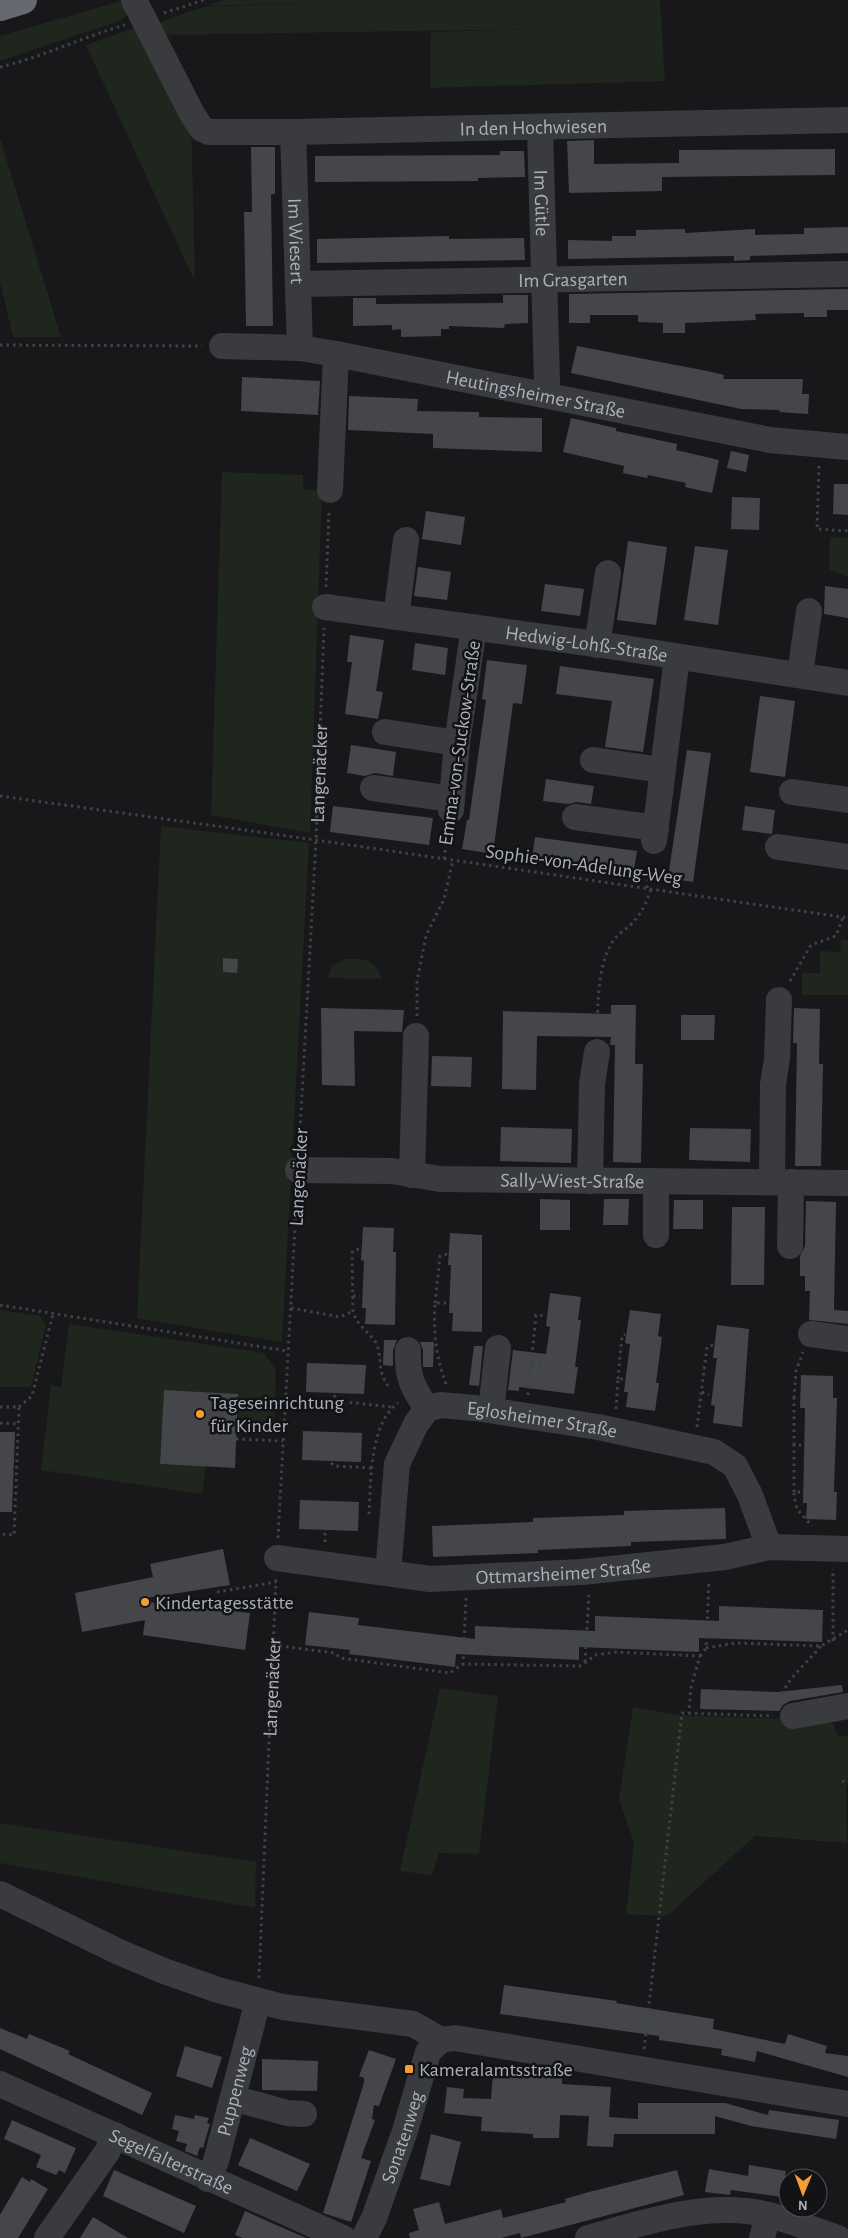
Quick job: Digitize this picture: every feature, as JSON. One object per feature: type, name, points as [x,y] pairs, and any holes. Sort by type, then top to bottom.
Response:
[{"type":"street","name":"In den Hochwiesen","points":[[139,10],[192,114],[202,129],[209,132],[293,132],[848,120]]},
{"type":"street","name":"Im Gütle","points":[[540,127],[545,394]]},
{"type":"street","name":"Im Wiesert","points":[[293,132],[300,348]]},
{"type":"street","name":"Im Grasgarten","points":[[298,284],[848,274]]},
{"type":"street","name":"Heutingsheimer Straße","points":[[222,346],[300,348],[545,394],[770,440],[848,447]]},
{"type":"street","points":[[330,490],[336,354]]},
{"type":"street","points":[[396,617],[406,540]]},
{"type":"street","points":[[597,644],[608,573]]},
{"type":"street","name":"Hedwig-Lohß-Straße","points":[[325,607],[597,644],[848,682]]},
{"type":"street","points":[[800,674],[809,611]]},
{"type":"street","name":"Emma-von-Suckow-Straße","points":[[451,804],[457,743],[474,627]]},
{"type":"street","points":[[575,817],[655,835],[677,657]]},
{"type":"street","points":[[385,732],[457,743]]},
{"type":"street","points":[[593,760],[662,770]]},
{"type":"street","points":[[373,788],[451,804]]},
{"type":"street","points":[[792,792],[848,800]]},
{"type":"street","points":[[778,847],[848,857]]},
{"type":"street","points":[[779,1000],[777,1058],[773,1084],[790,1246]]},
{"type":"street","points":[[412,1175],[416,1036]]},
{"type":"street","points":[[590,1180],[592,1084],[597,1052]]},
{"type":"street","name":"Sally-Wiest-Straße","points":[[298,1170],[392,1171],[440,1179],[848,1183]]},
{"type":"street","points":[[656,1181],[656,1235]]},
{"type":"street","points":[[811,1334],[848,1340]]},
{"type":"street","points":[[491,1410],[498,1348]]},
{"type":"street","points":[[388,1573],[397,1464],[416,1424],[427,1409],[417,1394],[407,1371],[408,1350]]},
{"type":"street","name":"Eglosheimer Straße","points":[[427,1409],[440,1405],[491,1410],[598,1426],[714,1452],[735,1466],[750,1495],[769,1547]]},
{"type":"street","name":"Ottmarsheimer Straße","points":[[277,1570],[388,1573],[430,1578],[466,1577],[582,1572],[725,1557],[769,1547],[848,1549]]},
{"type":"street","points":[[785,1711],[848,1706]]},
{"type":"street","points":[[0,1894],[44,1917],[164,1971],[218,1990],[258,2001],[283,2007],[413,2024],[427,2030],[441,2040],[455,2038],[848,2104]]},
{"type":"street","name":"Puppenweg","points":[[208,2179],[216,2161],[258,2001]]},
{"type":"street","name":"Sonatenweg","points":[[364,2238],[374,2218],[404,2132],[428,2052],[441,2040]]},
{"type":"street","name":"Segelfalterstraße","points":[[0,2084],[343,2238]]},
{"type":"street","points":[[233,2098],[287,2113],[304,2114]]},
{"type":"street","points":[[47,2238],[107,2152],[115,2135]]},
{"type":"street","points":[[588,2238],[652,2220],[696,2212],[727,2211],[765,2226],[833,2237]]},
{"type":"path","points":[[0,67],[32,60],[92,34],[139,10],[204,0]]},
{"type":"path","points":[[0,345],[222,346]]},
{"type":"path","points":[[820,445],[816,529],[848,531]]},
{"type":"path","name":"Langenäcker","points":[[258,2001],[283,1441],[316,840],[330,490]]},
{"type":"path","name":"Sophie-von-Adelung-Weg","points":[[0,796],[848,918]]},
{"type":"path","name":"Emma-von-Suckow-Straße","points":[[444,859],[451,804]]},
{"type":"path","points":[[597,1052],[598,992],[606,956],[611,943],[635,920],[646,903],[655,835]]},
{"type":"path","points":[[416,1036],[417,981],[424,945],[426,936],[444,899],[453,860]]},
{"type":"path","points":[[779,1000],[780,990],[797,972],[803,956],[811,945],[836,936],[843,917]]},
{"type":"path","points":[[359,1249],[352,1253],[354,1317],[362,1330],[376,1343],[379,1369],[383,1379],[399,1402],[392,1407],[378,1433],[372,1468],[369,1516]]},
{"type":"path","points":[[447,1254],[440,1256],[439,1259],[435,1303],[435,1339],[439,1366],[447,1387]]},
{"type":"path","points":[[353,1296],[360,1296]]},
{"type":"path","points":[[435,1303],[447,1303]]},
{"type":"path","points":[[0,1305],[288,1351]]},
{"type":"path","points":[[290,1308],[340,1317],[353,1311]]},
{"type":"path","points":[[0,1407],[19,1407],[32,1396],[53,1314]]},
{"type":"path","points":[[530,1372],[536,1315],[544,1316]]},
{"type":"path","points":[[618,1388],[622,1336],[625,1334]]},
{"type":"path","points":[[811,1334],[796,1371],[794,1398],[794,1492],[797,1511],[816,1531]]},
{"type":"path","points":[[700,1401],[707,1347],[713,1346]]},
{"type":"path","points":[[532,1361],[541,1362]]},
{"type":"path","points":[[618,1379],[623,1379]]},
{"type":"path","points":[[702,1392],[709,1394]]},
{"type":"path","points":[[334,1395],[337,1401],[392,1407]]},
{"type":"path","points":[[794,1398],[799,1398]]},
{"type":"path","points":[[0,1534],[14,1535],[19,1407]]},
{"type":"path","points":[[0,1423],[19,1424]]},
{"type":"path","points":[[236,1439],[283,1441]]},
{"type":"path","points":[[794,1445],[801,1445]]},
{"type":"path","points":[[331,1463],[335,1466],[372,1468]]},
{"type":"path","points":[[794,1492],[800,1492]]},
{"type":"path","points":[[217,1592],[277,1570]]},
{"type":"path","points":[[689,1714],[692,1687],[700,1656],[706,1648],[710,1573]]},
{"type":"path","points":[[463,1664],[466,1577]]},
{"type":"path","points":[[585,1662],[589,1591]]},
{"type":"path","points":[[642,2070],[682,1713],[785,1711],[781,1695],[786,1682],[797,1674],[822,1646],[848,1630]]},
{"type":"path","points":[[706,1648],[736,1643],[822,1646]]},
{"type":"path","points":[[273,1645],[335,1653],[340,1658],[450,1673],[463,1664],[580,1666],[596,1655],[615,1652],[700,1656]]},
{"type":"path","points":[[842,1781],[848,1782]]},
{"type":"shaded area","points":[[124,0],[132,8],[122,20],[0,61],[0,36]]},
{"type":"shaded area","points":[[224,0],[660,0],[665,81],[430,88],[431,32],[540,29],[162,35],[157,23],[203,7],[337,2],[206,6]]},
{"type":"shaded area","points":[[140,26],[191,119],[195,282],[86,45]]},
{"type":"shaded area","points":[[0,138],[61,337],[13,337],[0,281]]},
{"type":"shaded area","points":[[222,472],[303,475],[303,490],[322,490],[310,833],[211,815]]},
{"type":"shaded area","points":[[830,537],[848,538],[848,577],[829,570]]},
{"type":"shaded area","points":[[161,826],[309,843],[282,1342],[137,1318]]},
{"type":"shaded area","points":[[841,939],[848,940],[848,995],[802,995],[802,973],[820,973],[820,951],[840,952]]},
{"type":"shaded area","points":[[344,959],[358,959],[372,963],[382,979],[328,978],[332,966]]},
{"type":"shaded area","points":[[0,1310],[40,1316],[46,1325],[31,1387],[0,1387]]},
{"type":"shaded area","points":[[69,1324],[264,1353],[276,1370],[274,1435],[237,1434],[238,1394],[164,1390],[160,1464],[206,1466],[202,1494],[41,1470],[51,1385],[61,1387]]},
{"type":"shaded area","points":[[440,1688],[498,1696],[479,1854],[439,1853],[432,1875],[400,1871]]},
{"type":"shaded area","points":[[633,1707],[678,1715],[832,1721],[838,1737],[848,1735],[848,1785],[846,1786],[847,1843],[755,1836],[667,1916],[626,1914],[634,1843],[619,1799]]},
{"type":"shaded area","points":[[0,1823],[256,1862],[255,1908],[0,1863]]},
{"type":"building","points":[[594,140],[594,164],[679,163],[679,150],[835,149],[835,175],[662,177],[662,191],[569,193],[567,141]]},
{"type":"building","points":[[251,147],[275,147],[275,194],[271,194],[273,326],[246,326],[244,212],[252,212]]},
{"type":"building","points":[[500,151],[524,151],[525,177],[478,178],[478,181],[315,182],[315,156],[500,155]]},
{"type":"building","points":[[848,227],[848,253],[750,256],[750,260],[734,261],[734,256],[568,259],[568,240],[612,241],[612,236],[636,236],[636,230],[685,229],[685,233],[755,229],[755,235],[804,234],[804,228]]},
{"type":"building","points":[[449,236],[449,239],[524,238],[525,260],[317,263],[317,239]]},
{"type":"building","points":[[848,289],[848,310],[827,310],[827,317],[804,317],[804,313],[755,314],[756,320],[685,323],[685,333],[663,333],[663,323],[638,322],[638,315],[590,315],[590,323],[569,323],[569,294]]},
{"type":"building","points":[[503,295],[528,295],[528,323],[505,324],[504,328],[449,326],[449,329],[441,329],[441,336],[401,337],[401,329],[392,330],[392,325],[353,326],[353,298],[376,298],[376,304],[503,303]]},
{"type":"building","points":[[577,346],[707,371],[724,375],[723,379],[803,379],[802,394],[809,394],[808,414],[779,412],[780,410],[741,409],[571,373]]},
{"type":"building","points":[[242,377],[320,381],[318,415],[241,411]]},
{"type":"building","points":[[349,396],[418,399],[417,411],[479,412],[479,417],[542,418],[542,452],[433,448],[433,434],[348,430]]},
{"type":"building","points":[[571,418],[616,428],[616,431],[677,444],[676,450],[719,460],[712,493],[685,487],[686,483],[648,475],[647,478],[623,473],[624,466],[563,452]]},
{"type":"building","points":[[731,451],[749,455],[746,472],[727,468]]},
{"type":"building","points":[[834,484],[848,484],[848,515],[833,514]]},
{"type":"building","points":[[732,497],[760,498],[759,530],[731,529]]},
{"type":"building","points":[[426,511],[465,517],[461,545],[422,539]]},
{"type":"building","points":[[628,541],[667,547],[656,625],[617,620]]},
{"type":"building","points":[[695,546],[728,550],[718,625],[684,620]]},
{"type":"building","points":[[418,567],[451,572],[447,600],[414,596]]},
{"type":"building","points":[[545,584],[584,589],[580,616],[541,611]]},
{"type":"building","points":[[825,586],[848,589],[848,618],[824,614]]},
{"type":"building","points":[[350,635],[384,640],[376,691],[383,692],[378,719],[345,714],[352,662],[347,662]]},
{"type":"building","points":[[415,643],[448,648],[445,675],[412,670]]},
{"type":"building","points":[[487,660],[527,665],[522,704],[513,703],[493,854],[462,849],[467,820],[469,820],[486,700],[482,699]]},
{"type":"building","points":[[560,666],[654,679],[643,752],[605,747],[612,701],[556,694]]},
{"type":"building","points":[[760,696],[795,701],[785,777],[750,772]]},
{"type":"building","points":[[351,745],[396,752],[393,776],[375,773],[365,776],[347,773]]},
{"type":"building","points":[[687,750],[711,753],[693,882],[668,878]]},
{"type":"building","points":[[546,779],[594,786],[591,804],[543,801]]},
{"type":"building","points":[[333,806],[433,818],[429,845],[330,832]]},
{"type":"building","points":[[745,806],[775,810],[772,834],[742,830]]},
{"type":"building","points":[[535,837],[637,851],[633,876],[532,859]]},
{"type":"building","points":[[223,958],[238,959],[237,973],[223,972]]},
{"type":"building","points":[[611,1005],[636,1005],[635,1064],[643,1064],[641,1163],[613,1162],[615,1045],[610,1045],[611,1037],[537,1036],[536,1090],[502,1089],[503,1011],[611,1014]]},
{"type":"building","points":[[321,1008],[404,1010],[402,1032],[354,1031],[355,1086],[322,1085]]},
{"type":"building","points":[[794,1008],[820,1009],[819,1064],[823,1064],[821,1166],[795,1166],[797,1043],[793,1043]]},
{"type":"building","points":[[681,1015],[715,1015],[714,1040],[681,1040]]},
{"type":"building","points":[[432,1056],[472,1057],[471,1087],[431,1086]]},
{"type":"building","points":[[501,1127],[572,1129],[571,1163],[500,1161]]},
{"type":"building","points":[[690,1128],[751,1129],[750,1162],[689,1160]]},
{"type":"building","points":[[540,1199],[570,1200],[570,1230],[540,1230]]},
{"type":"building","points":[[604,1199],[629,1199],[628,1225],[603,1225]]},
{"type":"building","points":[[674,1200],[703,1200],[703,1229],[673,1229]]},
{"type":"building","points":[[806,1201],[836,1202],[834,1310],[848,1311],[848,1324],[809,1320],[810,1291],[805,1291],[805,1276],[800,1276],[800,1256],[805,1246]]},
{"type":"building","points":[[732,1207],[765,1207],[764,1285],[731,1285]]},
{"type":"building","points":[[363,1227],[394,1228],[393,1252],[396,1252],[395,1325],[365,1324],[366,1308],[362,1308],[364,1261],[361,1260]]},
{"type":"building","points":[[450,1233],[482,1235],[482,1332],[452,1331],[453,1313],[449,1313],[451,1265],[448,1265]]},
{"type":"building","points":[[550,1293],[581,1297],[578,1320],[581,1320],[575,1367],[578,1367],[574,1394],[519,1387],[519,1391],[508,1390],[513,1350],[546,1354],[550,1327],[546,1326]]},
{"type":"building","points":[[630,1310],[661,1314],[658,1336],[662,1337],[656,1383],[659,1383],[655,1411],[626,1407],[628,1392],[624,1392],[630,1344],[625,1343]]},
{"type":"building","points":[[717,1325],[749,1329],[742,1427],[713,1423],[715,1406],[711,1405],[717,1358],[713,1358]]},
{"type":"building","points":[[384,1340],[397,1340],[393,1350],[393,1366],[383,1365]]},
{"type":"building","points":[[420,1342],[434,1342],[433,1367],[423,1367],[423,1350]]},
{"type":"building","points":[[474,1346],[483,1346],[479,1386],[469,1385]]},
{"type":"building","points":[[307,1363],[366,1365],[364,1394],[306,1392]]},
{"type":"building","points":[[801,1375],[833,1376],[833,1398],[837,1398],[834,1492],[837,1492],[836,1520],[806,1519],[807,1503],[803,1503],[805,1408],[800,1408]]},
{"type":"building","name":"Tageseinrichtung für Kinder","points":[[164,1390],[238,1394],[235,1468],[160,1464]]},
{"type":"building","points":[[303,1431],[362,1433],[361,1462],[302,1460]]},
{"type":"building","points":[[0,1432],[15,1432],[12,1512],[0,1512]]},
{"type":"building","points":[[300,1500],[359,1502],[358,1531],[299,1529]]},
{"type":"building","points":[[725,1508],[726,1539],[631,1542],[631,1546],[538,1550],[538,1553],[433,1557],[432,1526],[533,1522],[533,1518],[624,1515],[624,1511]]},
{"type":"building","name":"Kindertagesstätte","points":[[223,1549],[230,1585],[140,1599],[140,1601],[250,1613],[245,1650],[143,1635],[145,1620],[82,1632],[75,1593],[153,1577],[150,1564]]},
{"type":"building","points":[[719,1606],[823,1610],[822,1642],[699,1638],[699,1652],[579,1647],[579,1660],[456,1654],[455,1667],[349,1654],[350,1650],[305,1645],[309,1612],[359,1618],[358,1625],[475,1639],[475,1626],[595,1631],[595,1616],[719,1621]]},
{"type":"building","points":[[842,1685],[843,1692],[790,1701],[783,1705],[779,1711],[700,1709],[701,1689],[778,1692]]},
{"type":"building","points":[[504,1985],[617,2001],[616,2003],[714,2019],[713,2029],[785,2044],[788,2034],[827,2046],[825,2053],[848,2056],[848,2077],[757,2051],[755,2062],[721,2055],[722,2049],[659,2040],[659,2036],[500,2014]]},
{"type":"building","points":[[0,2028],[27,2039],[29,2034],[70,2051],[68,2054],[152,2093],[142,2115],[0,2049]]},
{"type":"building","points":[[185,2046],[222,2057],[212,2088],[176,2076]]},
{"type":"building","points":[[369,2050],[396,2059],[379,2106],[374,2105],[372,2119],[375,2120],[361,2158],[371,2161],[351,2222],[323,2213],[364,2083],[364,2078],[359,2076]]},
{"type":"building","points":[[262,2059],[318,2061],[317,2091],[262,2090]]},
{"type":"building","points":[[493,2073],[535,2076],[562,2075],[562,2084],[611,2087],[609,2117],[638,2119],[638,2103],[725,2103],[768,2115],[769,2110],[839,2120],[836,2139],[751,2126],[715,2116],[715,2134],[614,2134],[613,2147],[587,2146],[589,2116],[560,2115],[559,2138],[533,2138],[533,2134],[481,2131],[482,2117],[444,2113],[447,2087],[464,2089],[463,2098],[491,2099]]},
{"type":"building","points":[[175,2115],[194,2119],[195,2115],[209,2118],[207,2123],[210,2124],[203,2148],[200,2147],[197,2156],[185,2151],[187,2144],[176,2141],[179,2131],[172,2129]]},
{"type":"building","points":[[12,2120],[76,2148],[65,2173],[59,2170],[56,2175],[36,2167],[41,2155],[4,2139]]},
{"type":"building","points":[[431,2134],[461,2142],[450,2186],[420,2179]]},
{"type":"building","points":[[250,2138],[310,2164],[297,2191],[238,2165]]},
{"type":"building","points":[[749,2165],[778,2170],[778,2196],[731,2190],[730,2195],[705,2192],[709,2169],[748,2176]]},
{"type":"building","points":[[114,2170],[196,2206],[184,2233],[103,2196]]},
{"type":"building","points":[[677,2170],[684,2195],[521,2238],[520,2233],[501,2238],[410,2238],[409,2233],[419,2230],[413,2209],[439,2202],[445,2224],[501,2209],[503,2218],[566,2202],[565,2199],[589,2192]]},
{"type":"building","points":[[22,2177],[30,2182],[31,2179],[48,2189],[18,2238],[0,2238],[0,2215]]},
{"type":"building","points":[[245,2211],[306,2238],[243,2238],[235,2235]]},
{"type":"building","points":[[93,2217],[128,2238],[80,2238]]},
{"type":"place","name":"Tageseinrichtung für Kinder","points":[[200,1414]]},
{"type":"place","name":"Kindertagesstätte","points":[[145,1602]]},
{"type":"place","name":"Kameralamtsstraße","points":[[409,2069]]}]
